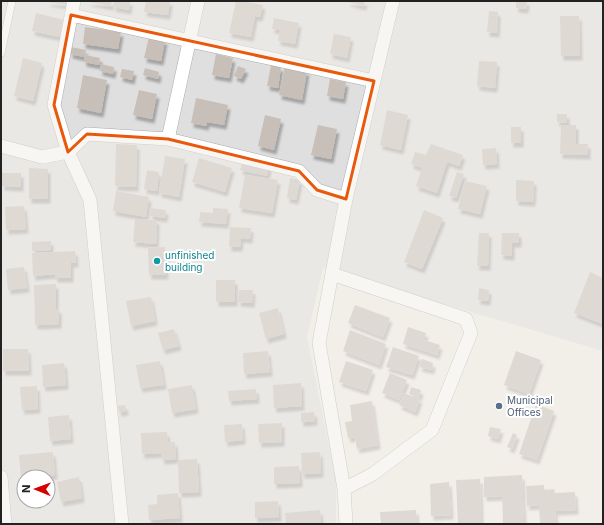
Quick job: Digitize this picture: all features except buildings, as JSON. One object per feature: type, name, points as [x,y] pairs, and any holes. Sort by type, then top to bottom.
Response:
[{"type":"street","points":[[74,1],[54,105],[68,152],[90,200],[122,524]]},
{"type":"street","points":[[168,139],[198,1]]},
{"type":"street","points":[[346,524],[344,489],[319,343],[346,199],[393,1]]},
{"type":"street","points":[[71,14],[374,81]]},
{"type":"street","points":[[1,146],[42,157],[68,152],[87,134],[168,139],[299,171],[318,190],[346,199]]},
{"type":"street","points":[[332,274],[466,319],[471,333],[432,430],[373,474],[344,489]]},
{"type":"street","points":[[1,477],[5,524]]},
{"type":"lane","points":[[1,53],[12,1]]},
{"type":"highlighted area","points":[[71,15],[374,81],[346,199],[317,190],[299,171],[168,139],[87,134],[68,152],[54,105]]},
{"type":"shaded area","points":[[1,1],[603,1],[603,351],[323,268],[307,337],[336,481],[336,524],[1,524]]},
{"type":"place","name":"unfinished building","points":[[157,261]]},
{"type":"place","name":"Municipal Offices","points":[[499,406]]}]
